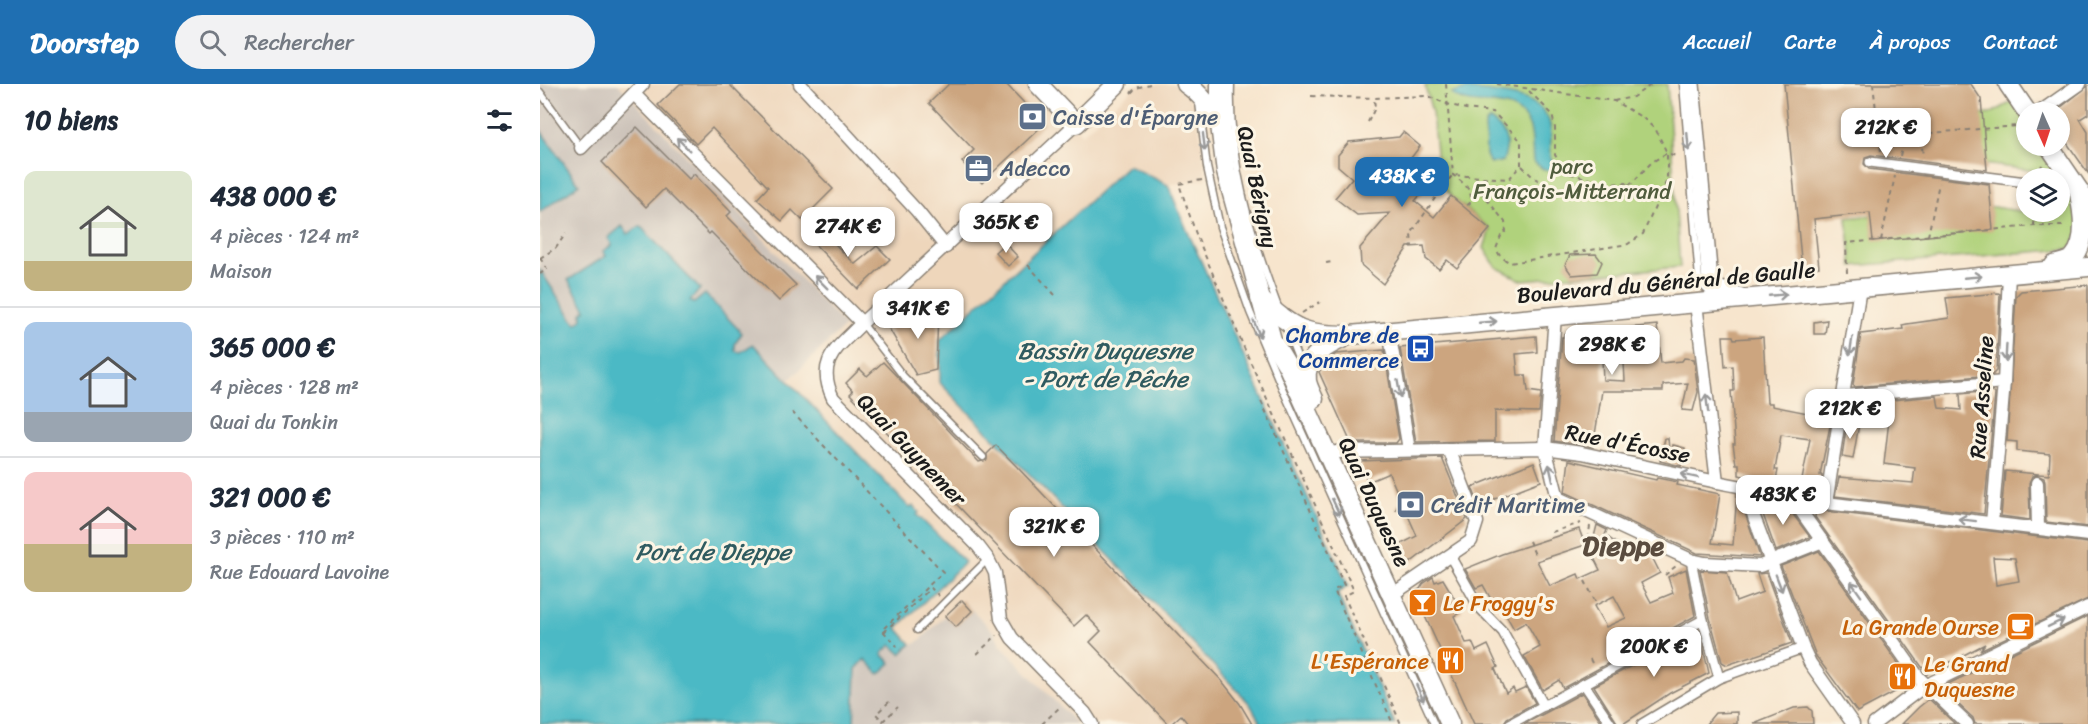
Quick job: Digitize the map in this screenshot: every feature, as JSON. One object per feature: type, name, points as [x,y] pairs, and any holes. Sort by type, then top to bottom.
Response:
[{"type":"main road","points":[[1038,84],[1076,124],[1118,85]]},
{"type":"main road","name":"Quai Bérigny","points":[[1220,84],[1220,124],[1226,172],[1260,299]]},
{"type":"main road","points":[[2008,84],[2020,102]]},
{"type":"main road","points":[[1194,87],[1209,105],[1220,124]]},
{"type":"main road","points":[[2039,271],[2072,258],[2082,247],[2087,235],[2087,226],[2078,192],[2055,156]]},
{"type":"main road","name":"Boulevard du Général de Gaulle","points":[[1260,299],[1283,320],[1312,333],[1350,335],[2088,267]]},
{"type":"main road","name":"Quai Duquesne","points":[[1260,299],[1272,340],[1287,365],[1450,724]]},
{"type":"main road","points":[[1306,381],[1310,364],[1317,353],[1350,335]]},
{"type":"main road","name":"Quai Duquesne","points":[[1306,381],[1400,590],[1457,724]]},
{"type":"street","points":[[581,148],[643,84]]},
{"type":"street","points":[[800,84],[917,211],[946,247]]},
{"type":"street","points":[[1692,84],[1710,280],[1718,288],[1751,298]]},
{"type":"street","points":[[2054,102],[2080,84]]},
{"type":"street","points":[[634,94],[862,323],[1076,124]]},
{"type":"street","points":[[1870,162],[2016,181]]},
{"type":"street","name":"Rue Asseline","points":[[1992,523],[2004,382],[2009,274]]},
{"type":"street","points":[[1826,503],[1843,396],[1854,288]]},
{"type":"street","points":[[1696,303],[1717,482]]},
{"type":"street","points":[[1555,316],[1545,448],[1558,498],[1595,519],[1691,560],[1705,563],[1760,566],[1823,541]]},
{"type":"street","name":"Quai Guynemer","points":[[862,323],[830,355],[826,376],[833,398],[978,546],[988,559]]},
{"type":"street","points":[[1389,332],[1409,450]]},
{"type":"street","points":[[1843,396],[2004,382]]},
{"type":"street","name":"Rue d'Écosse","points":[[1336,452],[1545,448],[1582,453],[1826,503],[2088,535]]},
{"type":"street","points":[[1400,590],[1471,541],[1477,522],[1449,449]]},
{"type":"street","points":[[2037,483],[2037,528]]},
{"type":"street","points":[[1746,488],[1754,517],[1803,648],[1810,663],[1852,724]]},
{"type":"street","points":[[1791,497],[1919,678],[1967,724]]},
{"type":"street","points":[[1450,556],[1479,607],[1503,632],[1544,706]]},
{"type":"street","points":[[988,559],[995,573],[1001,619],[1005,627],[1012,638],[1085,713],[1092,724]]},
{"type":"street","points":[[1691,560],[1703,620],[1719,678]]},
{"type":"street","points":[[1874,724],[1923,687],[2088,607]]},
{"type":"street","points":[[1509,724],[1703,620]]},
{"type":"street","points":[[1642,724],[1719,678],[1803,648]]},
{"type":"street","points":[[1584,684],[1611,724]]},
{"type":"lane","points":[[1231,84],[1233,152],[1244,206],[1259,254],[1306,381]]},
{"type":"lane","points":[[1683,84],[1699,279],[1705,288],[1720,301]]},
{"type":"lane","points":[[1194,87],[1220,227],[1250,312],[1434,724]]},
{"type":"lane","points":[[540,92],[581,148]]},
{"type":"lane","points":[[862,323],[903,376],[984,457]]},
{"type":"lane","points":[[917,630],[988,559]]},
{"type":"path","points":[[1446,84],[1453,175],[1472,194],[1471,202],[1464,208]]},
{"type":"path","points":[[1497,84],[1614,100],[1633,97],[1652,84]]},
{"type":"path","points":[[1873,84],[1882,164]]},
{"type":"path","points":[[1528,89],[1552,114],[1555,128],[1555,155],[1565,172],[1606,184],[1632,183]]},
{"type":"path","points":[[1311,96],[1374,98],[1428,96],[1447,104],[1481,112],[1493,112],[1521,141],[1521,165],[1509,178],[1453,175]]},
{"type":"path","points":[[1368,122],[1375,108],[1374,98]]},
{"type":"path","points":[[1481,192],[1505,222],[1506,231],[1501,236],[1497,249],[1500,256],[1510,263],[1628,244],[1643,234],[1667,180],[1667,153],[1656,130],[1643,118],[1614,100]]},
{"type":"path","points":[[1918,168],[1916,159],[1923,158],[1919,112]]},
{"type":"path","points":[[1867,138],[2016,126]]},
{"type":"path","points":[[1881,240],[1905,135]]},
{"type":"path","points":[[1521,165],[1533,177],[1557,192],[1595,194],[1615,192],[1632,183],[1647,167],[1667,153]]},
{"type":"path","points":[[1667,153],[1690,160]]},
{"type":"path","points":[[1928,236],[1941,171]]},
{"type":"path","points":[[1412,247],[1411,234],[1453,175]]},
{"type":"path","points":[[1202,180],[1179,184],[1196,234],[1245,350],[1354,591],[1344,596],[1401,724]]},
{"type":"path","points":[[2034,222],[2034,226]]},
{"type":"path","points":[[1854,288],[1846,243],[2034,226],[2087,226]]},
{"type":"path","points":[[540,274],[547,269],[540,258],[556,248],[566,233]]},
{"type":"path","points":[[1326,263],[1332,262]]},
{"type":"path","points":[[1028,265],[1055,295]]},
{"type":"path","points":[[1261,401],[1344,585],[1334,590],[1393,724]]},
{"type":"path","points":[[792,412],[943,572],[882,630],[897,646]]},
{"type":"path","points":[[1552,532],[1595,519]]},
{"type":"path","points":[[1587,548],[1595,519]]},
{"type":"path","points":[[1529,541],[1536,557]]},
{"type":"path","points":[[1586,581],[1597,605]]},
{"type":"path","points":[[884,632],[931,588],[936,593]]},
{"type":"path","points":[[977,654],[1005,627]]},
{"type":"path","points":[[1042,724],[1070,698]]},
{"type":"path","points":[[889,702],[876,714],[883,721],[898,707]]},
{"type":"shaded area","points":[[540,84],[618,84],[845,326],[788,381],[753,344],[741,352],[735,351],[735,344],[742,334],[690,301],[700,289],[640,226],[608,248],[586,309],[579,322],[575,323],[540,270],[540,212],[579,184],[540,130]]},
{"type":"shaded area","points":[[618,84],[1034,84],[1082,134],[1137,85],[1175,84],[1186,91],[1195,102],[1207,179],[1168,185],[1128,165],[940,340],[1122,569],[1250,704],[1261,724],[1077,724],[1001,645],[994,632],[962,600],[917,643],[911,644],[896,629],[965,562],[788,381],[845,326]]},
{"type":"shaded area","points":[[962,600],[994,632],[1001,645],[1077,724],[854,724],[856,669],[865,659],[879,674],[882,654],[891,644],[901,653],[911,644],[917,643]]},
{"type":"green space","name":"parc François-Mitterrand","points":[[1430,84],[1667,84],[1680,267],[1521,280],[1496,267],[1484,248],[1490,229],[1451,196],[1439,181],[1432,112],[1425,86]]},
{"type":"green space","points":[[2014,101],[2016,104],[2016,156],[2048,156],[2055,168],[2016,168],[1886,151],[1899,122],[1990,114]]},
{"type":"green space","points":[[2071,196],[2084,226],[2070,249],[1852,266],[1847,218],[1892,213],[1935,198],[2016,210],[2016,222],[2070,222]]},
{"type":"green space","points":[[1390,612],[1441,724],[1438,724],[1388,613]]},
{"type":"water","points":[[1466,89],[1516,96],[1538,106],[1546,114],[1550,125],[1551,159],[1555,171],[1543,169],[1533,161],[1531,132],[1524,117],[1516,110],[1506,106],[1472,102],[1451,94]]},
{"type":"water","points":[[1490,120],[1496,124],[1506,138],[1506,149],[1503,161],[1490,164],[1486,155],[1485,124]]},
{"type":"water","points":[[540,130],[579,184],[540,212]]},
{"type":"water","name":"Bassin Duquesne - Port de Pêche","points":[[1128,165],[1168,185],[1348,586],[1337,593],[1395,724],[1261,724],[1250,704],[940,383],[940,340]]},
{"type":"water","name":"Port de Dieppe","points":[[622,226],[628,234],[640,226],[700,289],[690,301],[694,303],[705,294],[742,333],[735,344],[735,351],[741,352],[753,344],[910,508],[913,506],[919,512],[917,515],[965,562],[897,628],[911,644],[901,654],[891,645],[882,654],[891,663],[879,674],[865,659],[856,669],[854,724],[540,724],[540,270],[575,323],[579,322],[582,312],[586,309],[568,280],[606,256],[603,251],[612,245],[608,238]]},
{"type":"building","points":[[680,84],[729,84],[833,189],[802,220],[792,210],[782,221],[757,199],[768,187],[712,128],[696,144],[658,105]]},
{"type":"building","points":[[949,84],[1006,84],[1044,124],[982,183],[962,162],[974,150],[929,103]]},
{"type":"building","points":[[1784,84],[1971,84],[1981,99],[1987,170],[1871,155],[1865,157],[1864,164],[1869,169],[1989,184],[1993,230],[1873,241],[1870,213],[1814,219],[1819,267],[1802,269]]},
{"type":"building","points":[[2088,86],[2088,114],[2080,119],[2088,132],[2088,173],[2070,147],[2070,102],[2068,102]]},
{"type":"building","points":[[637,127],[689,179],[694,174],[731,212],[727,216],[796,285],[779,301],[711,232],[709,234],[664,189],[646,207],[602,162]]},
{"type":"building","points":[[1403,132],[1420,146],[1408,162],[1410,177],[1425,190],[1415,201],[1434,217],[1451,196],[1490,229],[1457,268],[1447,260],[1439,269],[1426,259],[1424,246],[1408,247],[1383,284],[1361,265],[1360,248],[1390,213],[1357,215],[1335,198],[1352,178],[1338,166],[1338,155],[1349,142],[1399,137]]},
{"type":"building","points":[[814,223],[855,264],[877,246],[890,259],[858,289],[804,233]]},
{"type":"building","points":[[1005,243],[1018,257],[1008,266],[995,252]]},
{"type":"building","points":[[1596,254],[1602,262],[1597,273],[1572,275],[1565,265],[1570,255]]},
{"type":"building","points":[[2088,285],[2088,527],[2046,522],[2045,482],[2044,478],[2037,475],[2032,476],[2029,483],[2030,520],[2001,516],[2005,471],[2049,475],[2050,454],[2017,451],[2017,442],[2007,441],[2016,296],[2021,291]]},
{"type":"building","points":[[2000,294],[1996,371],[1992,375],[1855,387],[1853,385],[1861,334],[1903,329],[1902,325],[1949,318],[1946,298]]},
{"type":"building","points":[[924,311],[938,313],[936,370],[916,375],[887,325],[898,317],[911,316]]},
{"type":"building","points":[[1827,320],[1825,334],[1814,334],[1814,322]]},
{"type":"building","points":[[1657,325],[1661,363],[1682,361],[1684,358],[1694,359],[1698,392],[1693,411],[1682,410],[1688,383],[1663,385],[1663,391],[1602,391],[1593,447],[1554,441],[1564,334]],"holes":[[[1601,340],[1624,362],[1625,381],[1603,380]]]},
{"type":"building","points":[[1536,336],[1537,352],[1516,354],[1518,375],[1526,375],[1528,391],[1541,393],[1539,412],[1495,411],[1495,441],[1416,442],[1400,348]]},
{"type":"building","points":[[1723,336],[1733,336],[1734,339],[1763,337],[1767,403],[1813,414],[1813,417],[1831,421],[1820,475],[1822,475],[1819,493],[1800,490],[1810,439],[1781,435],[1775,485],[1739,475],[1739,464],[1736,464],[1733,444],[1735,444],[1731,391],[1734,391],[1733,366],[1725,367]]},
{"type":"building","points":[[1384,350],[1399,439],[1396,443],[1351,443],[1319,372],[1325,363],[1336,354]]},
{"type":"building","points":[[883,362],[979,462],[987,460],[987,454],[996,445],[1222,681],[1252,724],[1188,724],[1181,715],[1168,724],[1090,642],[1101,631],[1086,615],[1074,626],[850,394],[853,391],[846,383],[860,369],[867,376]]},
{"type":"building","points":[[1992,391],[1995,394],[1984,514],[1835,496],[1839,477],[1913,483],[1915,468],[1884,464],[1889,420],[1861,422],[1858,403],[1937,396],[1939,408],[1961,410],[1960,394]]},
{"type":"building","points":[[1847,422],[1859,424],[1853,459],[1842,457]]},
{"type":"building","points":[[1665,438],[1668,438],[1670,461],[1673,445],[1685,448],[1681,466],[1660,461]]},
{"type":"building","points":[[1442,458],[1467,519],[1406,566],[1397,546],[1417,536],[1406,511],[1396,509],[1401,501],[1389,473],[1368,482],[1359,461]]},
{"type":"building","points":[[1569,460],[1656,480],[1657,478],[1678,482],[1677,485],[1720,494],[1712,543],[1733,545],[1737,494],[1739,495],[1760,557],[1697,553],[1565,492]]},
{"type":"building","points":[[1534,462],[1541,481],[1479,505],[1472,487]]},
{"type":"building","points":[[1759,503],[1789,509],[1810,537],[1776,551]]},
{"type":"building","points":[[1816,510],[2088,543],[2088,599],[1980,650],[1985,644],[1927,674],[1815,517]],"holes":[[[1993,557],[2015,558],[2019,581],[1996,585]]]},
{"type":"building","points":[[1597,525],[1607,530],[1605,535],[1616,543],[1625,547],[1630,544],[1635,550],[1642,552],[1648,549],[1660,573],[1641,583],[1651,602],[1673,593],[1668,577],[1686,569],[1695,616],[1563,688],[1559,680],[1543,690],[1524,656],[1540,647],[1526,622],[1514,629],[1497,599],[1492,601],[1483,585],[1476,588],[1465,569],[1502,554],[1579,529],[1585,545],[1537,561],[1550,586],[1578,574],[1580,579],[1600,570],[1594,558],[1589,557]],"holes":[[[1614,596],[1626,618],[1606,627],[1594,606]]]},
{"type":"building","points":[[1819,551],[1912,683],[1857,712],[1816,656],[1781,566]]},
{"type":"building","points":[[1700,570],[1727,572],[1736,602],[1763,592],[1757,574],[1766,573],[1792,643],[1727,665],[1722,662]]},
{"type":"building","points":[[1433,577],[1435,582],[1443,579],[1462,611],[1454,616],[1466,643],[1472,642],[1476,651],[1488,645],[1498,667],[1495,669],[1506,693],[1513,688],[1515,692],[1526,687],[1535,703],[1507,718],[1503,724],[1474,724],[1414,592]]},
{"type":"building","points":[[962,600],[972,611],[956,627],[945,616]]},
{"type":"building","points":[[2088,616],[2088,724],[1975,724],[1973,718],[1943,690],[1944,686]]},
{"type":"building","points":[[1699,630],[1709,673],[1670,693],[1623,724],[1618,724],[1594,686]]},
{"type":"building","points":[[1582,693],[1603,724],[1524,724],[1547,712]]},
{"type":"building","points":[[1929,699],[1955,724],[1902,724],[1919,707]]},
{"type":"building","points":[[1808,707],[1812,711],[1813,724],[1754,724],[1794,708]]},
{"type":"building","points":[[1737,712],[1737,724],[1706,724],[1715,713]]},
{"type":"place","name":"Caisse d'Épargne","points":[[1032,117]]},
{"type":"place","name":"Adecco","points":[[979,168]]},
{"type":"place","name":"Chambre de Commerce","points":[[1420,348]]},
{"type":"place","name":"Crédit Maritime","points":[[1410,505]]},
{"type":"place","name":"Le Froggy's","points":[[1422,603]]},
{"type":"place","name":"La Grande Ourse","points":[[2020,627]]},
{"type":"place","name":"L'Espérance","points":[[1450,661]]},
{"type":"place","name":"Le Grand Duquesne","points":[[1903,677]]},
{"type":"district","name":"Dieppe","points":[[1623,545]]}]
